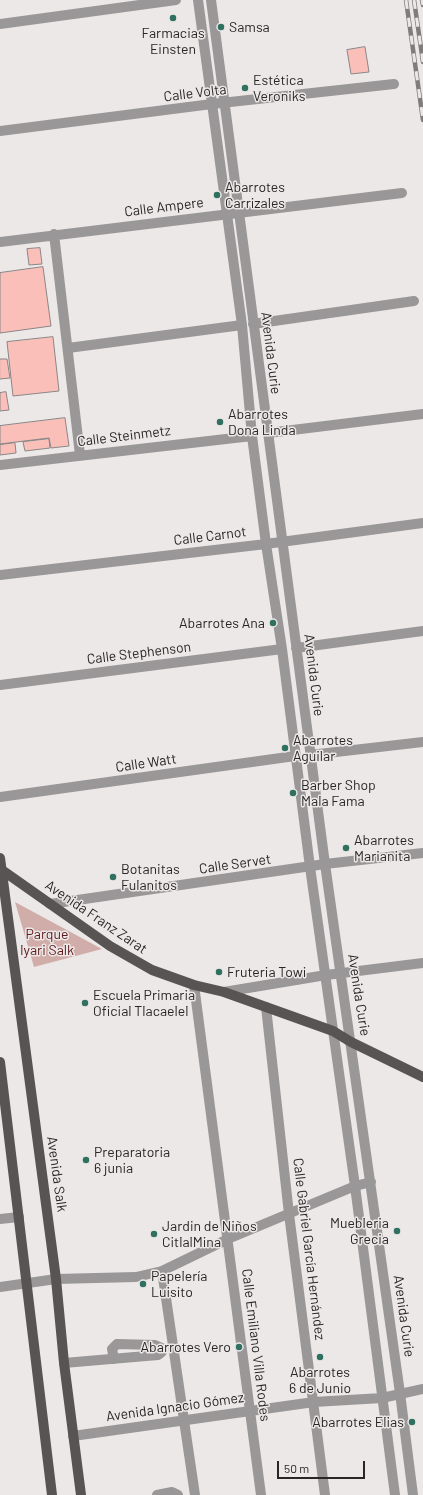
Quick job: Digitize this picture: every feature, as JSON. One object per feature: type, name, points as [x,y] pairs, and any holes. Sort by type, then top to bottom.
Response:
[{"type":"main road","name":"Avenida Salk","points":[[0,858],[56,1279],[64,1364],[81,1495]]},
{"type":"main road","name":"Avenida Franz Zarat","points":[[1,871],[110,946],[152,970],[194,985],[224,992],[333,1031],[352,1042],[421,1075]]},
{"type":"main road","points":[[0,1062],[2,1097],[19,1217],[52,1495]]},
{"type":"street","points":[[0,24],[176,0]]},
{"type":"street","name":"Avenida Curie","points":[[198,0],[242,325],[252,436],[266,544],[282,649],[310,868],[355,1186],[395,1495]]},
{"type":"street","name":"Avenida Curie","points":[[211,0],[310,755],[352,1042],[413,1495]]},
{"type":"street","name":"Calle Volta","points":[[0,131],[212,104],[394,84]]},
{"type":"street","name":"Calle Ampere","points":[[0,242],[54,234],[402,193]]},
{"type":"street","points":[[54,234],[80,455]]},
{"type":"street","points":[[253,324],[414,301]]},
{"type":"street","points":[[68,348],[242,325]]},
{"type":"street","points":[[268,433],[423,414]]},
{"type":"street","name":"Calle Steinmetz","points":[[0,465],[252,436]]},
{"type":"street","name":"Calle Carnot","points":[[0,575],[266,544],[423,523]]},
{"type":"street","points":[[296,648],[423,631]]},
{"type":"street","name":"Calle Stephenson","points":[[0,685],[282,649]]},
{"type":"street","points":[[310,755],[423,742]]},
{"type":"street","name":"Calle Watt","points":[[0,797],[295,756]]},
{"type":"street","name":"Calle Servet","points":[[50,904],[310,868],[325,864],[423,853]]},
{"type":"street","points":[[224,992],[341,972],[423,963]]},
{"type":"street","name":"Calle Emiliano Villa Rodes","points":[[194,985],[261,1495]]},
{"type":"street","name":"Calle Gabriel García Hernández","points":[[266,1007],[289,1214],[325,1495]]},
{"type":"street","points":[[0,1287],[56,1279],[136,1277],[162,1271],[228,1239],[355,1186],[370,1182]]},
{"type":"street","points":[[0,1219],[19,1217]]},
{"type":"street","points":[[162,1271],[195,1495]]},
{"type":"street","points":[[64,1364],[114,1359]]},
{"type":"street","name":"Avenida Ignacio Gómez","points":[[73,1436],[314,1402],[382,1398],[423,1389]]},
{"type":"street","points":[[157,1495],[172,1492],[178,1495]]},
{"type":"green space","name":"Parque Iyari Salk","points":[[15,902],[102,949],[34,967]]},
{"type":"building","points":[[365,47],[369,72],[351,74],[347,50]]},
{"type":"building","points":[[40,248],[42,264],[29,265],[27,249]]},
{"type":"building","points":[[43,267],[51,326],[0,333],[0,273]]},
{"type":"building","points":[[53,337],[59,391],[13,396],[7,342]]},
{"type":"building","points":[[0,359],[7,359],[10,378],[0,379]]},
{"type":"building","points":[[6,392],[9,410],[0,411],[0,393]]},
{"type":"building","points":[[65,418],[69,446],[51,448],[49,438],[0,444],[0,426]]},
{"type":"building","points":[[49,439],[50,448],[25,451],[23,442]]},
{"type":"building","points":[[15,443],[16,453],[0,455],[0,445]]},
{"type":"railway","points":[[406,0],[423,120]]},
{"type":"railway","points":[[414,0],[423,62]]},
{"type":"railway","points":[[422,0],[423,5]]},
{"type":"place","name":"Farmacias Einsten","points":[[173,18]]},
{"type":"place","name":"Samsa","points":[[221,27]]},
{"type":"place","name":"Estética Veroniks","points":[[245,88]]},
{"type":"place","name":"Abarrotes Carrizales","points":[[217,195]]},
{"type":"place","name":"Abarrotes Dona Linda","points":[[220,422]]},
{"type":"place","name":"Abarrotes Ana","points":[[273,623]]},
{"type":"place","name":"Abarrotes Aguilar","points":[[285,748]]},
{"type":"place","name":"Barber Shop Mala Fama","points":[[293,793]]},
{"type":"place","name":"Abarrotes Marianita","points":[[346,848]]},
{"type":"place","name":"Botanitas Fulanitos","points":[[113,877]]},
{"type":"place","name":"Fruteria Towi","points":[[219,972]]},
{"type":"place","name":"Escuela Primaria Oficial Tlacaelel","points":[[85,1003]]},
{"type":"place","name":"Preparatoria 6 junia","points":[[86,1160]]},
{"type":"place","name":"Muebleria Grecia","points":[[397,1231]]},
{"type":"place","name":"Jardin de Niños CitlalMina","points":[[154,1234]]},
{"type":"place","name":"Papelería Luisito","points":[[143,1284]]},
{"type":"place","name":"Abarrotes Vero","points":[[239,1347]]},
{"type":"place","name":"Abarrotes 6 de Junio","points":[[320,1357]]},
{"type":"place","name":"Abarrotes Elias","points":[[412,1422]]}]
